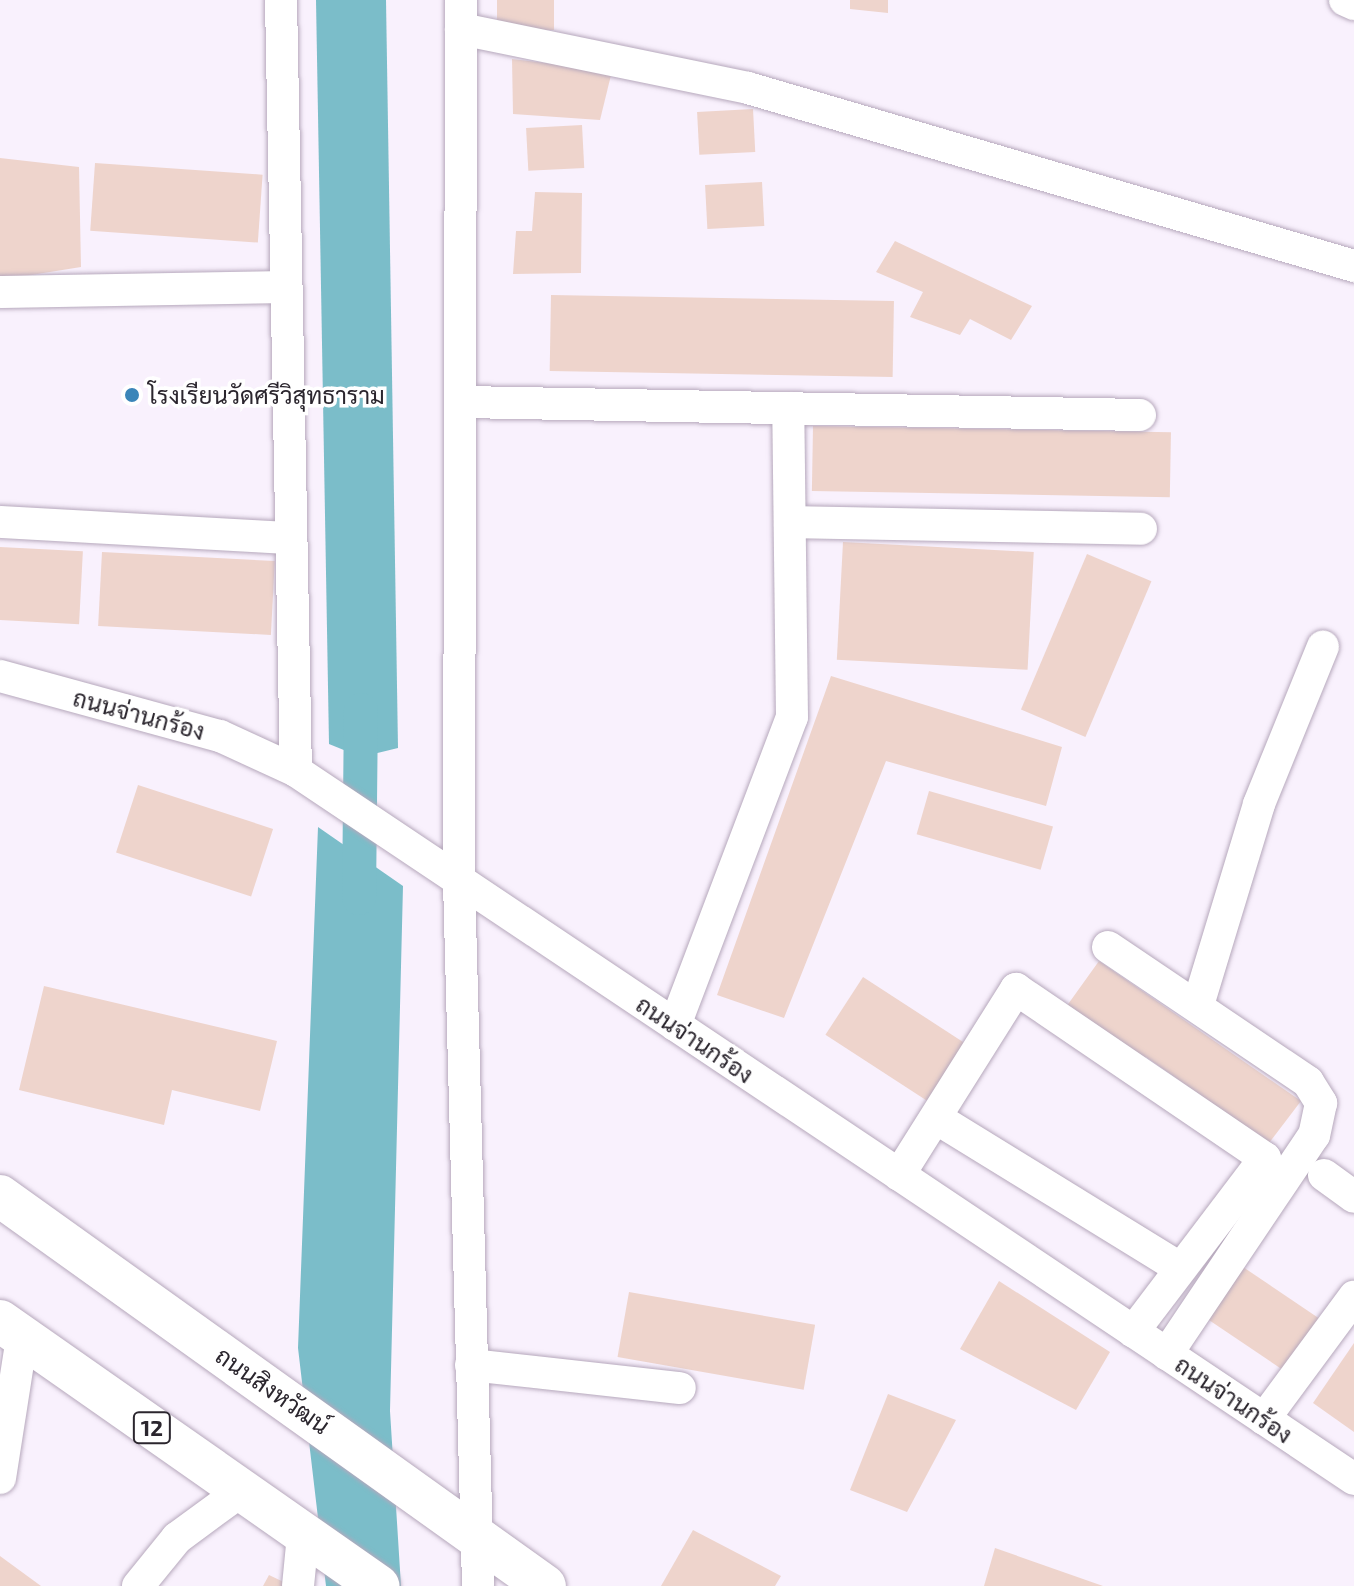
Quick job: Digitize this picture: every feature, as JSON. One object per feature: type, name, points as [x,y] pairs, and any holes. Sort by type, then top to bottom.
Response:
[{"type":"main road","name":"ถนนสิงหวัฒน์","points":[[0,1196],[425,1495],[545,1586]]},
{"type":"main road","name":"12","points":[[11,1329],[378,1586]]},
{"type":"street","points":[[281,0],[284,287],[296,771]]},
{"type":"street","points":[[1345,0],[1354,4]]},
{"type":"street","points":[[478,1586],[474,1533],[459,882],[464,402],[461,14],[748,88],[1354,266]]},
{"type":"street","points":[[0,292],[284,287]]},
{"type":"street","points":[[464,402],[1140,415]]},
{"type":"street","points":[[675,1025],[789,731],[788,408]]},
{"type":"street","points":[[0,522],[290,538]]},
{"type":"street","points":[[790,522],[1141,529]]},
{"type":"street","points":[[1198,1005],[1259,804],[1323,646]]},
{"type":"street","name":"ถนนจ่านกร้อง","points":[[0,676],[220,736],[296,771],[1354,1479]]},
{"type":"street","points":[[1108,947],[1308,1082],[1321,1111],[1314,1135],[1167,1354]]},
{"type":"street","points":[[899,1175],[1016,989],[1265,1158],[1133,1332]]},
{"type":"street","points":[[936,1118],[1180,1268]]},
{"type":"street","points":[[1324,1175],[1354,1197]]},
{"type":"street","points":[[1264,1419],[1354,1297]]},
{"type":"street","points":[[0,1478],[11,1329]]},
{"type":"street","points":[[471,1365],[680,1388]]},
{"type":"street","points":[[138,1586],[177,1538],[241,1491]]},
{"type":"street","points":[[298,1586],[303,1535]]},
{"type":"water","points":[[316,0],[386,0],[398,748],[361,757],[329,744]]},
{"type":"water","points":[[318,827],[403,886],[390,1411],[401,1586],[326,1586],[298,1348]]},
{"type":"building","points":[[497,0],[554,0],[554,30],[497,30]]},
{"type":"building","points":[[850,0],[888,0],[888,13],[850,9]]},
{"type":"building","points":[[512,59],[612,71],[600,120],[513,114]]},
{"type":"building","points":[[753,109],[755,152],[699,155],[697,112]]},
{"type":"building","points":[[582,125],[584,168],[528,171],[526,128]]},
{"type":"building","points":[[0,158],[79,167],[81,267],[0,280]]},
{"type":"building","points":[[95,163],[263,175],[258,243],[90,231]]},
{"type":"building","points":[[762,182],[764,226],[707,229],[705,185]]},
{"type":"building","points":[[535,192],[582,193],[581,273],[513,274],[516,231],[532,231]]},
{"type":"building","points":[[895,241],[1032,306],[1011,340],[970,319],[960,335],[910,317],[923,292],[876,272]]},
{"type":"building","points":[[551,295],[894,301],[893,377],[550,371]]},
{"type":"building","points":[[813,426],[1171,432],[1170,497],[812,491]]},
{"type":"building","points":[[843,542],[1034,552],[1028,670],[837,660]]},
{"type":"building","points":[[0,547],[83,551],[79,624],[0,620]]},
{"type":"building","points":[[102,552],[275,561],[271,635],[98,626]]},
{"type":"building","points":[[1087,554],[1151,581],[1085,737],[1021,710]]},
{"type":"building","points":[[831,676],[1062,747],[1046,806],[886,761],[784,1018],[717,995]]},
{"type":"building","points":[[138,785],[273,829],[251,896],[116,853]]},
{"type":"building","points":[[929,791],[1053,827],[1041,870],[917,834]]},
{"type":"building","points":[[1099,961],[1301,1101],[1269,1143],[1146,1057],[1130,1075],[1056,1021]]},
{"type":"building","points":[[863,977],[970,1047],[933,1105],[825,1035]]},
{"type":"building","points":[[44,986],[277,1041],[260,1111],[172,1090],[164,1125],[19,1090]]},
{"type":"building","points":[[1243,1267],[1323,1321],[1287,1373],[1208,1319]]},
{"type":"building","points":[[999,1281],[1110,1352],[1076,1410],[960,1349]]},
{"type":"building","points":[[629,1292],[815,1325],[804,1390],[618,1357]]},
{"type":"building","points":[[1354,1343],[1354,1432],[1313,1403]]},
{"type":"building","points":[[888,1394],[956,1420],[907,1512],[850,1490]]},
{"type":"building","points":[[693,1530],[781,1576],[775,1586],[661,1586]]},
{"type":"building","points":[[995,1548],[1103,1586],[984,1586]]},
{"type":"building","points":[[0,1556],[41,1586],[0,1586]]},
{"type":"building","points":[[269,1575],[292,1586],[263,1586]]},
{"type":"waterway","points":[[359,898],[361,710]]},
{"type":"place","name":"โรงเรียนวัดศรีวิสุทธาราม","points":[[132,395]]}]
